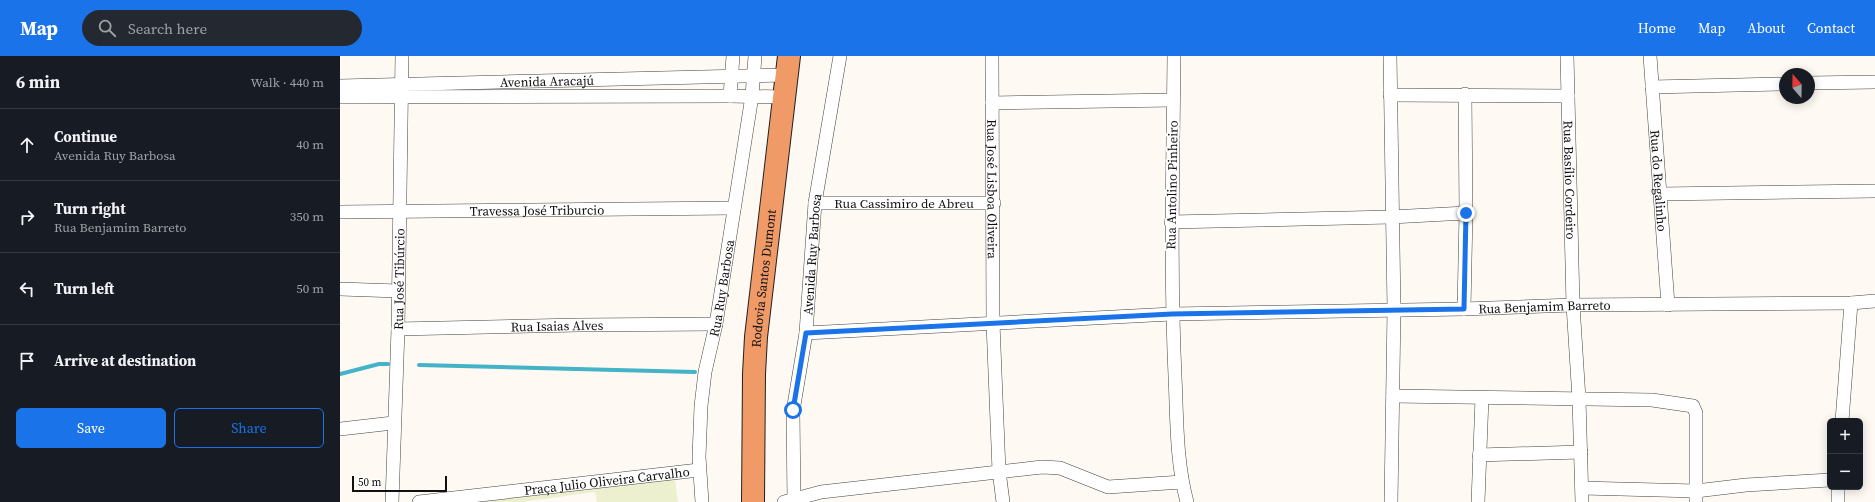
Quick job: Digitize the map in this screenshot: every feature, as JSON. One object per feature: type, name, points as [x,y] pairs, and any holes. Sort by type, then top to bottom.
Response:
[{"type":"highway","name":"Rodovia Santos Dumont","points":[[753,502],[756,337],[783,97],[788,65]]},
{"type":"street","name":"Rua José Tibúrcio","points":[[392,502],[398,329],[402,56]]},
{"type":"street","points":[[730,96],[733,56]]},
{"type":"street","name":"Rua Ruy Barbosa","points":[[702,502],[699,470],[701,406],[705,372],[716,324],[752,96],[755,56]]},
{"type":"street","name":"Avenida Ruy Barbosa","points":[[790,501],[793,410],[806,333],[815,203],[840,56]]},
{"type":"street","name":"Rua José Lisboa Oliveira","points":[[992,56],[994,203],[993,323],[999,471],[1003,502]]},
{"type":"street","name":"Rua Antolino Pinheiro","points":[[1174,56],[1171,222],[1172,314],[1177,440],[1182,482],[1187,502]]},
{"type":"street","points":[[1390,56],[1391,217],[1394,309],[1391,502]]},
{"type":"street","name":"Rua Basílio Cordeiro","points":[[1566,56],[1573,304],[1579,399],[1582,502]]},
{"type":"street","name":"Rua do Regalinho","points":[[1650,56],[1668,304]]},
{"type":"street","name":"Avenida Aracajú","points":[[340,97],[402,90],[754,75],[788,65]]},
{"type":"street","points":[[1815,83],[1875,82]]},
{"type":"street","points":[[1652,87],[1779,84]]},
{"type":"street","name":"Avenida Aracajú","points":[[340,86],[402,90],[783,97]]},
{"type":"street","points":[[1390,94],[1568,96]]},
{"type":"street","points":[[1464,309],[1466,213],[1465,94]]},
{"type":"street","points":[[992,103],[1174,100]]},
{"type":"street","points":[[1660,194],[1875,190]]},
{"type":"street","name":"Rua Cassimiro de Abreu","points":[[815,203],[994,203]]},
{"type":"street","name":"Travessa José Triburcio","points":[[340,212],[734,208]]},
{"type":"street","points":[[1171,222],[1391,217],[1466,213]]},
{"type":"street","points":[[340,288],[398,291]]},
{"type":"street","name":"Rua Benjamim Barreto","points":[[806,333],[1172,314],[1464,309],[1573,304],[1850,303],[1875,301]]},
{"type":"street","points":[[1842,418],[1850,303]]},
{"type":"street","name":"Rua Isaias Alves","points":[[398,329],[716,324]]},
{"type":"street","points":[[1393,396],[1652,400],[1693,406],[1696,413],[1696,496]]},
{"type":"street","points":[[1478,502],[1482,398]]},
{"type":"street","points":[[340,429],[394,423]]},
{"type":"street","points":[[1479,455],[1581,452]]},
{"type":"street","points":[[790,501],[821,492],[999,471],[1056,468],[1093,483],[1113,488],[1182,482]]},
{"type":"street","name":"Praça Julio Oliveira Carvalho","points":[[419,502],[699,470]]},
{"type":"street","points":[[1582,488],[1696,496],[1746,485],[1827,480]]},
{"type":"street","points":[[1838,490],[1838,502]]},
{"type":"green space","points":[[674,473],[678,502],[597,502],[595,492],[522,502],[473,502]]},
{"type":"waterway","points":[[340,374],[379,364],[388,364]]},
{"type":"waterway","points":[[419,365],[695,372]]},
{"type":"route","points":[[793,410],[806,333],[1172,314],[1464,309],[1466,213]]}]
